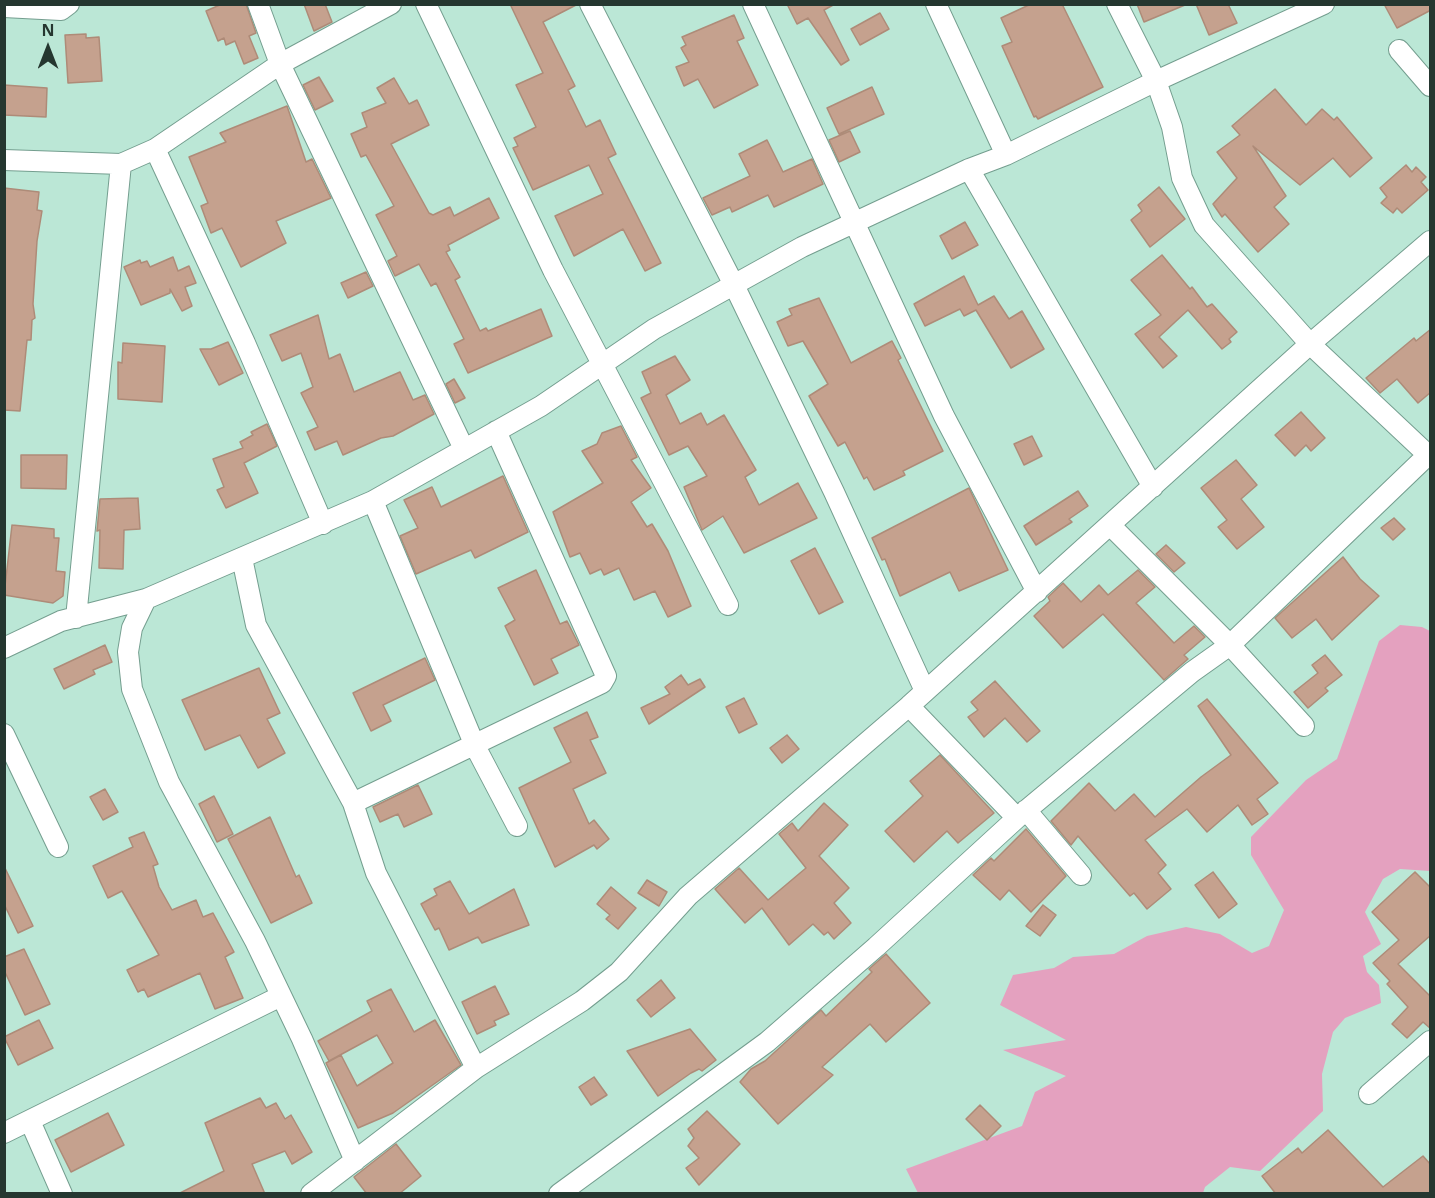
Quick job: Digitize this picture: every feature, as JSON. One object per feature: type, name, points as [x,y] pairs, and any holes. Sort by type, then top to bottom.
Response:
[{"type":"street","points":[[4,7],[61,10],[69,4]]},
{"type":"street","points":[[258,4],[280,64],[464,449]]},
{"type":"street","points":[[4,160],[121,164],[155,149],[280,64],[391,4]]},
{"type":"street","points":[[426,4],[553,270],[728,605]]},
{"type":"street","points":[[590,4],[734,285],[834,492],[925,691]]},
{"type":"street","points":[[753,4],[944,416],[1037,592]]},
{"type":"street","points":[[936,4],[1006,155]]},
{"type":"street","points":[[559,1194],[767,1042],[876,947],[1022,814],[1192,672],[1230,645],[1430,454],[1310,344],[1204,225],[1182,177],[1173,127],[1156,81],[1117,4]]},
{"type":"street","points":[[4,648],[28,635],[76,618],[146,599],[373,501],[541,406],[654,329],[802,247],[969,169],[1006,155],[1156,81],[1288,12],[1324,4]]},
{"type":"street","points":[[1399,50],[1431,86]]},
{"type":"street","points":[[155,149],[245,343],[323,524]]},
{"type":"street","points":[[76,618],[121,164]]},
{"type":"street","points":[[969,169],[1153,488]]},
{"type":"street","points":[[310,1194],[476,1068],[582,1001],[619,972],[688,896],[909,706],[1112,526],[1310,344],[1431,241]]},
{"type":"street","points":[[352,803],[475,746],[602,683],[606,676],[496,431]]},
{"type":"street","points":[[373,501],[475,746],[517,826]]},
{"type":"street","points":[[1112,526],[1230,645],[1304,726]]},
{"type":"street","points":[[242,558],[256,625],[352,803],[376,873],[476,1068]]},
{"type":"street","points":[[146,599],[132,628],[128,652],[132,689],[169,782],[281,996],[355,1161]]},
{"type":"street","points":[[909,706],[1022,814],[1081,875]]},
{"type":"street","points":[[4,734],[58,847]]},
{"type":"street","points":[[4,1133],[281,996]]},
{"type":"street","points":[[1369,1094],[1431,1041]]},
{"type":"street","points":[[30,1121],[62,1194]]},
{"type":"shaded area","points":[[1400,625],[1422,627],[1430,631],[1430,871],[1400,869],[1383,879],[1365,912],[1381,944],[1363,956],[1367,972],[1379,985],[1381,1003],[1345,1018],[1333,1032],[1322,1074],[1323,1111],[1260,1171],[1230,1167],[1205,1187],[1203,1193],[918,1193],[906,1169],[1022,1126],[1035,1092],[1066,1076],[1003,1050],[1066,1040],[1000,1005],[1013,975],[1054,968],[1073,957],[1114,954],[1147,936],[1186,927],[1220,934],[1252,953],[1269,946],[1284,910],[1251,855],[1251,837],[1306,780],[1337,759],[1379,641]]},
{"type":"building","points":[[222,4],[246,4],[256,33],[249,36],[258,58],[244,64],[235,41],[226,45],[224,38],[218,41],[206,11]]},
{"type":"building","points":[[304,4],[325,4],[332,22],[314,31]]},
{"type":"building","points":[[510,4],[578,4],[543,22],[575,86],[568,90],[586,127],[600,120],[616,154],[608,158],[661,263],[645,271],[623,229],[574,256],[555,216],[603,194],[589,165],[533,190],[513,148],[518,146],[514,138],[536,127],[516,85],[543,73]]},
{"type":"building","points":[[787,4],[835,4],[824,10],[849,60],[841,65],[808,18],[797,24]]},
{"type":"building","points":[[1031,4],[1062,4],[1103,87],[1038,119],[1034,117],[1002,46],[1012,42],[1001,18]]},
{"type":"building","points":[[1137,4],[1185,4],[1185,5],[1144,22]]},
{"type":"building","points":[[1196,4],[1228,4],[1237,23],[1209,35]]},
{"type":"building","points":[[1384,4],[1431,4],[1431,10],[1397,28]]},
{"type":"building","points":[[880,13],[889,29],[860,45],[851,29]]},
{"type":"building","points":[[734,15],[744,38],[737,41],[758,85],[714,108],[698,79],[684,86],[676,67],[689,62],[681,48],[686,45],[682,37]]},
{"type":"building","points":[[86,34],[86,38],[99,37],[102,81],[68,83],[65,35]]},
{"type":"building","points":[[319,77],[333,101],[315,110],[303,85]]},
{"type":"building","points":[[394,78],[409,104],[417,100],[429,125],[391,144],[429,213],[433,215],[450,207],[454,216],[489,198],[499,218],[448,245],[450,250],[446,252],[460,277],[455,280],[480,331],[486,328],[488,331],[541,309],[552,336],[468,373],[454,344],[464,339],[436,283],[431,286],[419,264],[395,276],[388,261],[397,256],[376,215],[394,206],[366,155],[361,157],[351,134],[367,127],[362,113],[386,103],[377,88]]},
{"type":"building","points":[[4,85],[47,88],[46,117],[4,115]]},
{"type":"building","points":[[872,87],[884,114],[839,134],[827,108]]},
{"type":"building","points":[[1275,89],[1306,125],[1322,109],[1334,120],[1337,117],[1372,158],[1350,177],[1333,158],[1300,185],[1253,146],[1286,196],[1274,207],[1289,224],[1258,252],[1225,214],[1222,217],[1213,204],[1237,178],[1217,152],[1240,135],[1232,126]]},
{"type":"building","points":[[287,106],[306,162],[312,159],[331,198],[276,221],[286,243],[241,267],[222,228],[211,233],[201,206],[208,203],[189,157],[226,142],[220,133]]},
{"type":"building","points":[[850,131],[860,152],[839,162],[829,140]]},
{"type":"building","points":[[767,140],[783,172],[812,159],[823,184],[774,207],[768,195],[732,212],[730,207],[712,215],[703,198],[750,176],[739,154]]},
{"type":"building","points":[[1406,165],[1412,172],[1416,167],[1426,177],[1421,182],[1428,190],[1402,213],[1397,208],[1393,213],[1381,203],[1387,197],[1380,188]]},
{"type":"building","points":[[1159,187],[1185,219],[1150,247],[1131,220],[1142,211],[1138,205]]},
{"type":"building","points":[[4,188],[39,192],[37,210],[42,211],[37,241],[33,304],[35,318],[32,320],[31,340],[27,340],[20,411],[4,410]]},
{"type":"building","points":[[965,222],[978,245],[952,259],[940,236]]},
{"type":"building","points":[[1162,255],[1207,307],[1212,304],[1237,332],[1229,339],[1231,342],[1222,349],[1188,310],[1159,337],[1177,356],[1163,368],[1135,334],[1161,315],[1131,280]]},
{"type":"building","points":[[173,257],[178,271],[189,266],[196,283],[185,287],[192,306],[182,311],[170,289],[170,293],[141,305],[124,267],[140,260],[141,263],[147,261],[150,267]]},
{"type":"building","points":[[366,272],[373,286],[348,298],[341,283]]},
{"type":"building","points":[[964,276],[978,305],[994,296],[1009,319],[1022,311],[1044,349],[1011,368],[976,310],[964,316],[960,309],[925,326],[914,304]]},
{"type":"building","points":[[819,298],[851,363],[892,341],[901,358],[898,360],[943,451],[903,471],[905,475],[874,490],[867,477],[864,479],[845,442],[838,446],[809,396],[828,384],[803,341],[788,346],[777,322],[792,315],[789,309]]},
{"type":"building","points":[[318,315],[329,359],[340,354],[354,392],[400,372],[413,400],[425,395],[434,414],[393,436],[381,438],[343,455],[337,441],[315,450],[307,432],[318,427],[301,393],[313,387],[301,353],[282,361],[270,335]]},
{"type":"building","points":[[1431,329],[1431,392],[1418,403],[1397,379],[1380,393],[1366,378],[1414,338],[1416,341]]},
{"type":"building","points":[[228,342],[243,373],[219,385],[200,349],[211,349]]},
{"type":"building","points":[[123,343],[165,346],[162,402],[118,399],[118,362],[122,363]]},
{"type":"building","points":[[675,356],[690,380],[666,395],[680,424],[701,413],[707,425],[724,415],[756,470],[745,477],[759,505],[798,483],[817,518],[744,553],[723,516],[702,530],[684,487],[707,476],[688,446],[669,455],[641,398],[651,393],[642,372]]},
{"type":"building","points":[[454,379],[465,398],[455,403],[446,384]]},
{"type":"building","points":[[1301,412],[1325,438],[1311,451],[1306,445],[1295,456],[1275,435]]},
{"type":"building","points":[[267,424],[277,446],[244,463],[258,493],[226,508],[217,490],[224,487],[213,459],[243,448],[240,442],[253,435],[251,432]]},
{"type":"building","points":[[621,426],[637,457],[631,460],[651,488],[631,502],[647,527],[652,524],[668,551],[691,606],[668,617],[655,591],[634,600],[619,568],[604,575],[601,569],[590,574],[580,553],[570,557],[553,512],[603,483],[582,451],[597,444],[602,433]]},
{"type":"building","points":[[1032,436],[1042,456],[1024,465],[1014,444]]},
{"type":"building","points":[[21,455],[67,455],[66,489],[21,488]]},
{"type":"building","points":[[1236,460],[1257,485],[1241,499],[1264,527],[1237,549],[1218,527],[1227,520],[1201,488]]},
{"type":"building","points":[[503,476],[528,532],[475,558],[471,550],[416,574],[400,536],[418,528],[404,500],[432,487],[441,507]]},
{"type":"building","points":[[969,488],[1008,570],[959,591],[950,572],[900,596],[885,559],[882,560],[872,538]]},
{"type":"building","points":[[1078,491],[1088,506],[1069,519],[1072,522],[1036,545],[1024,526]]},
{"type":"building","points":[[138,498],[140,529],[124,530],[123,569],[99,568],[100,530],[97,531],[100,499]]},
{"type":"building","points":[[1394,518],[1405,529],[1393,540],[1381,528]]},
{"type":"building","points":[[12,525],[54,529],[54,538],[59,538],[56,571],[65,572],[63,596],[53,603],[4,595]]},
{"type":"building","points":[[1166,545],[1185,563],[1174,572],[1156,554]]},
{"type":"building","points":[[815,548],[843,602],[819,614],[791,561]]},
{"type":"building","points":[[1343,557],[1360,579],[1379,596],[1332,640],[1316,619],[1292,638],[1275,618]]},
{"type":"building","points":[[536,570],[560,624],[567,621],[579,645],[551,659],[558,673],[534,685],[505,626],[515,620],[498,588]]},
{"type":"building","points":[[1138,570],[1155,587],[1136,603],[1174,643],[1194,626],[1205,637],[1184,655],[1188,659],[1164,680],[1103,614],[1063,648],[1034,616],[1050,601],[1048,597],[1063,583],[1081,602],[1099,585],[1108,595]]},
{"type":"building","points":[[105,645],[112,662],[93,670],[95,674],[64,689],[54,669]]},
{"type":"building","points":[[1325,655],[1342,675],[1325,688],[1328,691],[1308,708],[1294,692],[1318,673],[1312,665]]},
{"type":"building","points":[[425,658],[435,680],[383,705],[391,721],[371,731],[353,693]]},
{"type":"building","points":[[259,668],[280,713],[267,719],[285,753],[258,768],[240,735],[205,750],[182,700]]},
{"type":"building","points":[[681,675],[688,685],[700,679],[705,687],[649,724],[641,708],[670,694],[665,687]]},
{"type":"building","points":[[995,681],[1040,731],[1027,742],[1005,718],[984,737],[968,717],[978,710],[971,702]]},
{"type":"building","points":[[744,698],[757,724],[739,733],[726,707]]},
{"type":"building","points":[[1207,699],[1278,783],[1257,799],[1268,814],[1252,825],[1238,805],[1207,832],[1187,809],[1145,840],[1166,865],[1158,873],[1171,889],[1147,909],[1134,893],[1130,896],[1078,836],[1071,845],[1051,821],[1089,783],[1115,811],[1134,794],[1155,817],[1201,777],[1231,755],[1198,706]]},
{"type":"building","points":[[587,712],[598,737],[590,740],[606,773],[573,789],[589,824],[594,820],[609,839],[597,849],[594,845],[555,867],[519,788],[571,762],[554,728]]},
{"type":"building","points":[[787,735],[799,749],[782,763],[770,748]]},
{"type":"building","points":[[940,755],[994,813],[958,843],[947,831],[914,862],[885,831],[923,796],[910,781]]},
{"type":"building","points":[[418,785],[432,814],[404,827],[398,814],[380,822],[373,807]]},
{"type":"building","points":[[105,789],[118,812],[103,820],[90,797]]},
{"type":"building","points":[[214,796],[233,834],[217,842],[199,804]]},
{"type":"building","points":[[824,803],[848,825],[819,856],[849,888],[834,903],[851,923],[834,939],[828,932],[824,935],[813,924],[789,945],[762,908],[745,923],[715,889],[739,868],[768,900],[806,868],[779,834],[792,823],[798,831]]},
{"type":"building","points":[[270,817],[296,877],[299,875],[312,903],[271,923],[228,839]]},
{"type":"building","points":[[1026,829],[1066,876],[1031,912],[1009,890],[1000,900],[973,875],[991,858],[994,861]]},
{"type":"building","points":[[144,832],[158,864],[153,866],[159,887],[172,910],[196,900],[203,917],[213,913],[234,952],[225,957],[243,998],[215,1009],[200,973],[148,997],[144,989],[138,992],[127,970],[159,955],[122,891],[108,898],[93,866],[133,847],[129,838]]},
{"type":"building","points":[[4,866],[33,926],[18,933],[4,904]]},
{"type":"building","points":[[1213,872],[1237,904],[1219,918],[1195,885]]},
{"type":"building","points":[[1415,872],[1431,888],[1431,935],[1398,964],[1431,997],[1431,1029],[1423,1022],[1407,1038],[1392,1024],[1408,1007],[1387,984],[1390,981],[1373,963],[1399,940],[1372,912]]},
{"type":"building","points":[[647,880],[667,892],[659,906],[638,893]]},
{"type":"building","points":[[450,881],[469,914],[514,889],[529,925],[482,943],[478,937],[449,950],[439,928],[435,930],[421,904],[437,895],[434,889]]},
{"type":"building","points":[[611,887],[636,908],[618,929],[606,919],[610,915],[597,904]]},
{"type":"building","points":[[1043,905],[1056,915],[1040,936],[1026,926]]},
{"type":"building","points":[[24,949],[50,1004],[25,1015],[4,970],[4,957]]},
{"type":"building","points":[[886,954],[930,1003],[886,1042],[870,1024],[822,1067],[833,1075],[778,1124],[740,1082],[751,1069],[765,1061],[821,1010],[826,1016],[872,972],[869,969]]},
{"type":"building","points":[[661,980],[675,998],[651,1017],[637,1000]]},
{"type":"building","points":[[495,986],[509,1014],[494,1021],[496,1025],[477,1034],[462,1002]]},
{"type":"building","points":[[391,989],[414,1032],[435,1020],[461,1065],[393,1113],[358,1128],[326,1063],[341,1055],[357,1086],[393,1063],[377,1035],[329,1061],[318,1041],[372,1011],[367,1001]]},
{"type":"building","points":[[39,1020],[53,1048],[18,1065],[4,1037]]},
{"type":"building","points":[[690,1029],[716,1060],[702,1071],[699,1069],[691,1073],[658,1096],[627,1051]]},
{"type":"building","points":[[594,1077],[607,1095],[591,1105],[579,1087]]},
{"type":"building","points":[[260,1098],[266,1108],[276,1103],[285,1119],[291,1115],[312,1152],[292,1164],[285,1151],[252,1164],[265,1194],[178,1194],[224,1171],[205,1123]]},
{"type":"building","points":[[980,1105],[1001,1126],[987,1140],[966,1119]]},
{"type":"building","points":[[707,1111],[740,1144],[699,1185],[686,1168],[699,1158],[688,1146],[694,1138],[688,1129]]},
{"type":"building","points":[[108,1113],[124,1145],[71,1172],[55,1140]]},
{"type":"building","points":[[1328,1130],[1383,1187],[1423,1156],[1431,1165],[1431,1194],[1276,1194],[1262,1176],[1298,1148],[1302,1153]]},
{"type":"building","points":[[396,1144],[421,1176],[399,1194],[367,1194],[354,1177]]}]
